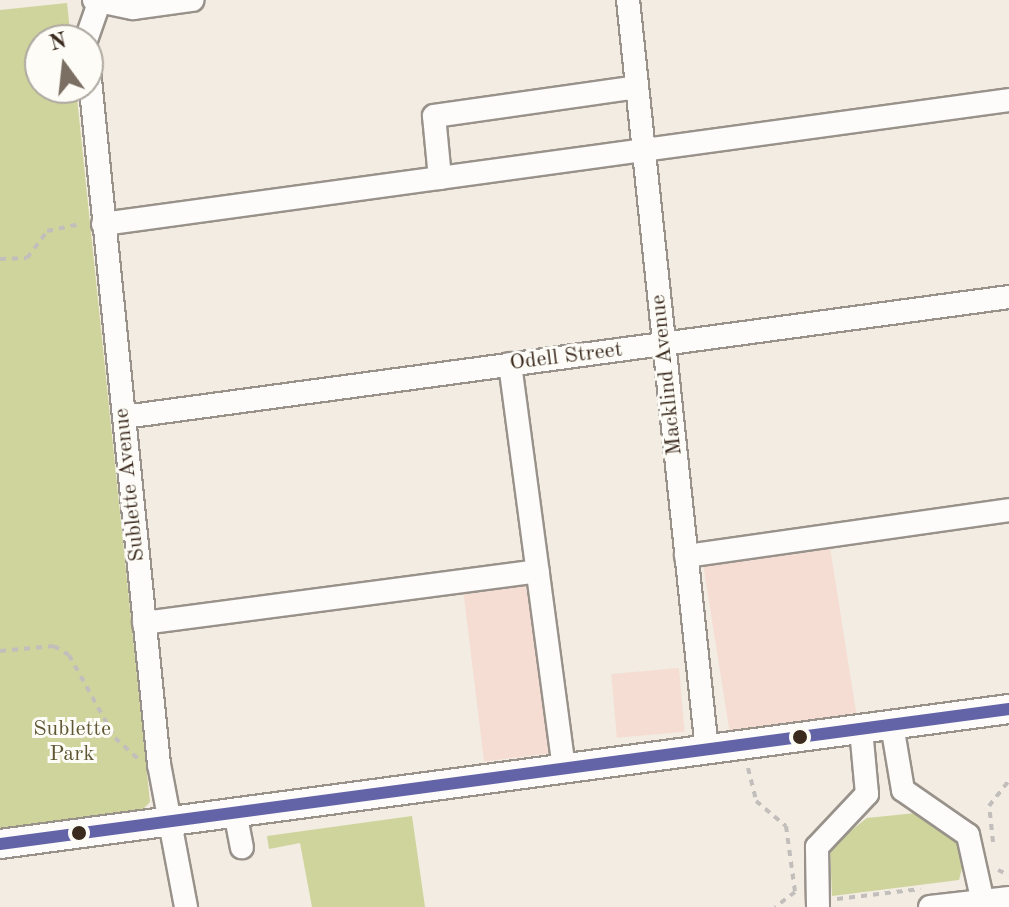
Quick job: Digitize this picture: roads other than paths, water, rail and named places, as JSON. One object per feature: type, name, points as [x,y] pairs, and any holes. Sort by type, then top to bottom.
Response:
[{"type":"main road","points":[[0,844],[1009,709]]},
{"type":"street","points":[[91,24],[98,1],[133,8],[192,0]]},
{"type":"street","name":"Macklind Avenue","points":[[628,0],[707,750]]},
{"type":"street","points":[[440,178],[434,116],[637,87]]},
{"type":"street","points":[[92,224],[1009,100]]},
{"type":"street","name":"Sublette Avenue","points":[[89,104],[92,224],[124,417],[167,821],[186,907]]},
{"type":"street","name":"Odell Street","points":[[124,417],[1009,297]]},
{"type":"street","points":[[510,364],[564,769]]},
{"type":"street","points":[[686,556],[1009,510]]},
{"type":"street","points":[[144,623],[538,571]]},
{"type":"street","points":[[892,725],[903,790],[968,835],[983,904]]},
{"type":"street","points":[[826,903],[817,847],[867,794],[861,729]]},
{"type":"street","points":[[235,812],[242,847]]},
{"type":"street","points":[[929,897],[983,904],[1009,898]]},
{"type":"park label","name":"Sublette Park","points":[[72,742]]}]
